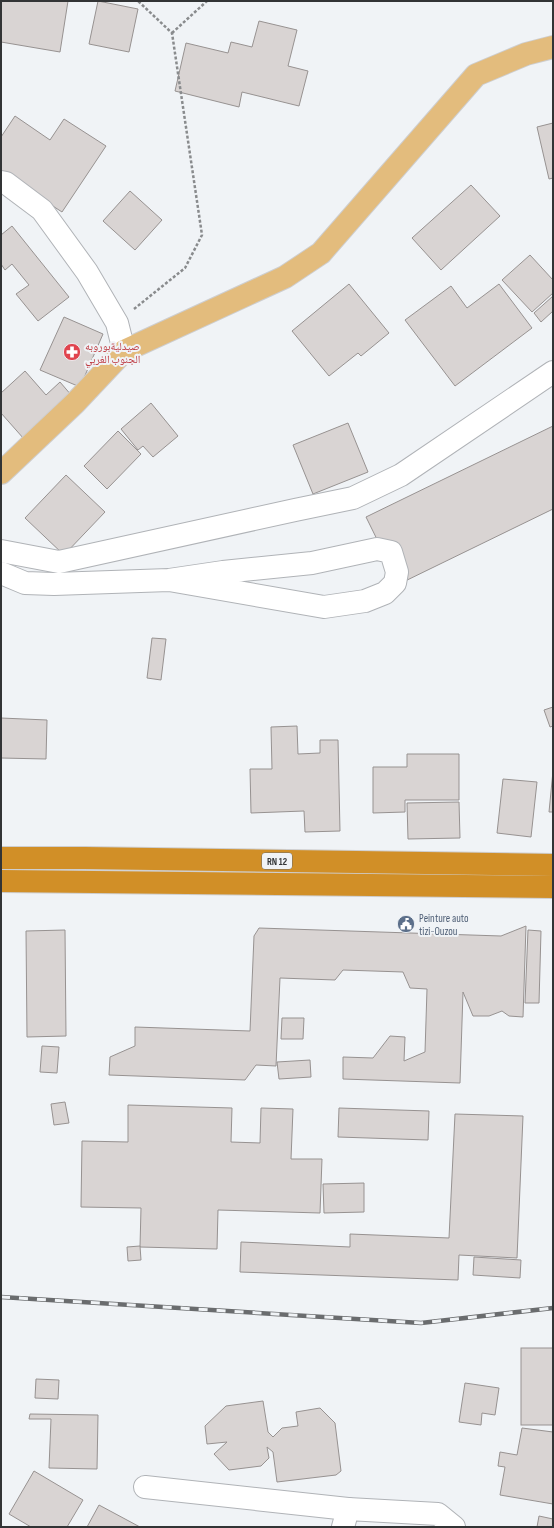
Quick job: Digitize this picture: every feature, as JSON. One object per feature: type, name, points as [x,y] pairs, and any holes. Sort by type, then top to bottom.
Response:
[{"type":"highway","name":"RN 12","points":[[1,858],[553,865]]},
{"type":"highway","name":"RN 12","points":[[1,881],[553,887]]},
{"type":"main road","points":[[1,473],[75,403],[124,351],[285,277],[322,253],[476,75],[526,54],[553,47]]},
{"type":"street","points":[[1,182],[6,183],[42,210],[87,272],[117,323],[124,351]]},
{"type":"street","points":[[1,551],[59,562],[353,498],[400,475],[553,372]]},
{"type":"street","points":[[1,573],[25,583],[54,584],[169,580],[223,572],[312,563],[377,549],[391,552],[398,572],[395,583],[385,593],[365,601],[324,607],[169,580]]},
{"type":"street","points":[[145,1487],[345,1518],[438,1514],[454,1527]]},
{"type":"path","points":[[117,323],[185,268],[202,235],[172,33],[138,1]]},
{"type":"path","points":[[172,33],[207,1]]},
{"type":"building","points":[[1,1],[68,1],[60,52],[1,42]]},
{"type":"building","points":[[98,1],[138,9],[129,52],[89,44]]},
{"type":"building","points":[[259,21],[297,30],[288,66],[308,71],[299,106],[242,92],[239,107],[175,91],[186,43],[228,53],[231,42],[252,47]]},
{"type":"building","points":[[15,116],[50,140],[64,119],[106,146],[62,212],[1,172],[1,137]]},
{"type":"building","points":[[553,123],[553,178],[549,179],[537,127]]},
{"type":"building","points":[[471,185],[500,216],[441,270],[412,238]]},
{"type":"building","points":[[130,191],[162,220],[135,250],[103,221]]},
{"type":"building","points":[[12,226],[69,297],[38,321],[16,294],[29,285],[12,264],[5,270],[1,264],[1,235]]},
{"type":"building","points":[[530,255],[553,280],[553,293],[532,312],[502,280]]},
{"type":"building","points":[[349,284],[389,333],[361,356],[358,353],[329,376],[292,331]]},
{"type":"building","points":[[499,284],[532,328],[455,386],[405,320],[451,286],[467,308]]},
{"type":"building","points":[[553,296],[553,311],[541,322],[534,313]]},
{"type":"building","name":"صيدليةبوروبه الجنوب الغربي","points":[[64,317],[103,334],[80,387],[40,370]]},
{"type":"building","points":[[25,371],[46,395],[60,382],[72,396],[24,439],[1,413],[1,393]]},
{"type":"building","points":[[151,403],[178,436],[153,457],[143,446],[138,450],[121,429]]},
{"type":"building","points":[[348,423],[368,472],[313,494],[293,445]]},
{"type":"building","points":[[553,426],[553,509],[399,584],[366,517]]},
{"type":"building","points":[[118,431],[141,454],[107,489],[84,466]]},
{"type":"building","points":[[66,475],[105,512],[64,555],[25,518]]},
{"type":"building","points":[[152,638],[166,639],[161,680],[147,678]]},
{"type":"building","points":[[553,707],[553,726],[550,727],[544,710]]},
{"type":"building","points":[[1,718],[47,720],[46,759],[1,758]]},
{"type":"building","points":[[297,726],[298,754],[320,753],[320,740],[338,740],[340,831],[305,832],[304,811],[251,813],[250,769],[272,769],[271,727]]},
{"type":"building","points":[[407,754],[459,754],[459,800],[405,800],[405,812],[373,813],[373,767],[407,767]]},
{"type":"building","points":[[553,771],[553,812],[549,812]]},
{"type":"building","points":[[503,779],[537,782],[531,837],[497,833]]},
{"type":"building","points":[[459,802],[460,838],[408,839],[407,803]]},
{"type":"building","points":[[526,926],[523,1017],[509,1016],[502,1011],[489,1016],[473,1016],[463,992],[460,1083],[343,1079],[343,1057],[373,1058],[390,1036],[405,1037],[404,1061],[425,1052],[427,989],[410,988],[403,972],[343,970],[335,980],[280,978],[276,1066],[256,1065],[245,1080],[109,1075],[110,1057],[135,1046],[135,1027],[250,1031],[254,936],[259,928],[501,936]]},
{"type":"building","points":[[65,930],[66,1036],[27,1037],[26,931]]},
{"type":"building","points":[[528,930],[541,931],[539,1003],[525,1003]]},
{"type":"building","points":[[282,1018],[304,1018],[303,1039],[281,1039]]},
{"type":"building","points":[[42,1046],[59,1047],[57,1073],[40,1072]]},
{"type":"building","points":[[310,1060],[311,1077],[279,1079],[277,1062]]},
{"type":"building","points":[[65,1102],[69,1123],[54,1125],[51,1104]]},
{"type":"building","points":[[128,1105],[232,1108],[231,1142],[260,1143],[261,1108],[293,1109],[291,1159],[322,1159],[320,1213],[218,1210],[217,1249],[140,1247],[141,1208],[81,1207],[82,1141],[128,1142]]},
{"type":"building","points":[[339,1108],[429,1111],[428,1140],[338,1137]]},
{"type":"building","points":[[455,1114],[523,1116],[517,1258],[459,1255],[458,1280],[240,1272],[241,1242],[350,1247],[350,1234],[449,1238]]},
{"type":"building","points":[[364,1183],[364,1212],[324,1213],[323,1184]]},
{"type":"building","points":[[140,1246],[141,1260],[128,1261],[127,1247]]},
{"type":"building","points":[[474,1257],[521,1260],[520,1278],[473,1275]]},
{"type":"building","points":[[521,1348],[553,1348],[553,1425],[521,1425]]},
{"type":"building","points":[[36,1379],[59,1380],[58,1399],[35,1398]]},
{"type":"building","points":[[465,1383],[499,1388],[495,1415],[482,1413],[481,1425],[459,1422]]},
{"type":"building","points":[[263,1401],[268,1432],[273,1437],[282,1428],[298,1426],[296,1412],[320,1408],[335,1423],[341,1471],[336,1475],[277,1482],[273,1452],[267,1447],[269,1458],[261,1466],[229,1470],[214,1454],[227,1442],[207,1444],[205,1426],[226,1406]]},
{"type":"building","points":[[30,1414],[98,1415],[97,1469],[49,1468],[51,1419],[29,1419]]},
{"type":"building","points":[[522,1428],[553,1432],[553,1504],[500,1495],[505,1467],[498,1466],[500,1452],[517,1455]]},
{"type":"building","points":[[34,1471],[83,1500],[67,1527],[31,1527],[9,1514]]},
{"type":"building","points":[[99,1505],[140,1527],[87,1527]]},
{"type":"building","points":[[539,1516],[553,1519],[553,1527],[537,1527]]},
{"type":"railway","points":[[1,1297],[421,1323],[553,1308]]},
{"type":"place","name":"صيدليةبوروبه الجنوب الغربي","points":[[72,352]]},
{"type":"place","name":"Peinture auto tizi-Ouzou","points":[[406,924]]}]
